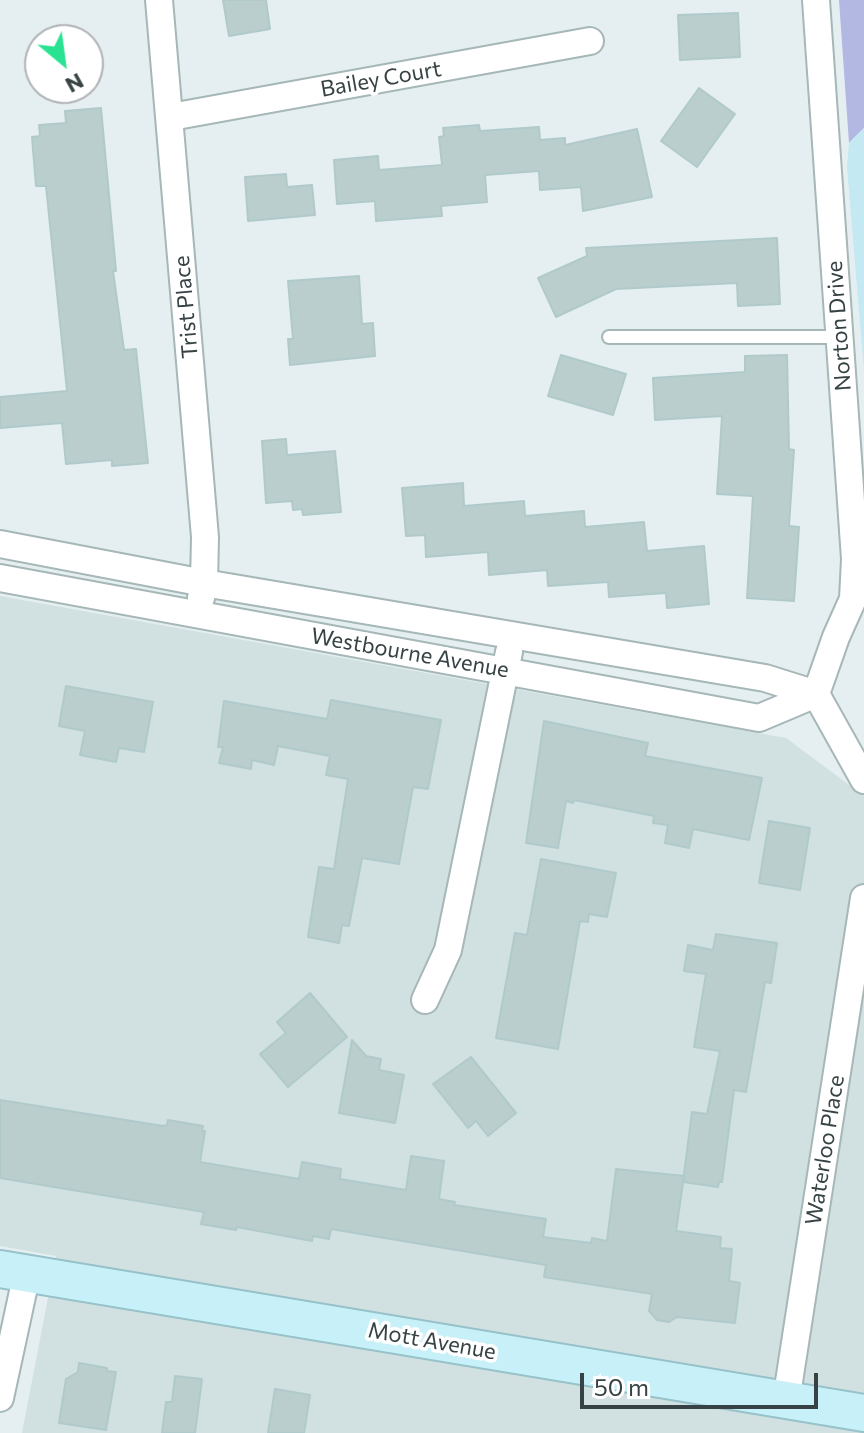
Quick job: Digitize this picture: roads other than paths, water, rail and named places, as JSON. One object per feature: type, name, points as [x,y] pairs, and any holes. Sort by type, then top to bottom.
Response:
[{"type":"street","name":"Trist Place","points":[[159,0],[205,537],[204,583],[197,614]]},
{"type":"street","name":"Norton Drive","points":[[816,0],[855,559],[853,599],[816,694]]},
{"type":"street","name":"Bailey Court","points":[[171,117],[590,41]]},
{"type":"street","name":"Westbourne Avenue","points":[[0,544],[512,637],[765,678],[816,694]]},
{"type":"street","name":"Westbourne Avenue","points":[[0,578],[759,718],[816,694]]},
{"type":"street","points":[[425,1000],[448,950],[512,637]]},
{"type":"street","points":[[816,694],[864,780]]},
{"type":"street","name":"Waterloo Place","points":[[786,1401],[864,898]]},
{"type":"street","points":[[0,1398],[13,1271]]},
{"type":"street","name":"Mott Avenue","points":[[13,1271],[864,1413]]},
{"type":"lane","points":[[609,337],[839,337]]}]
